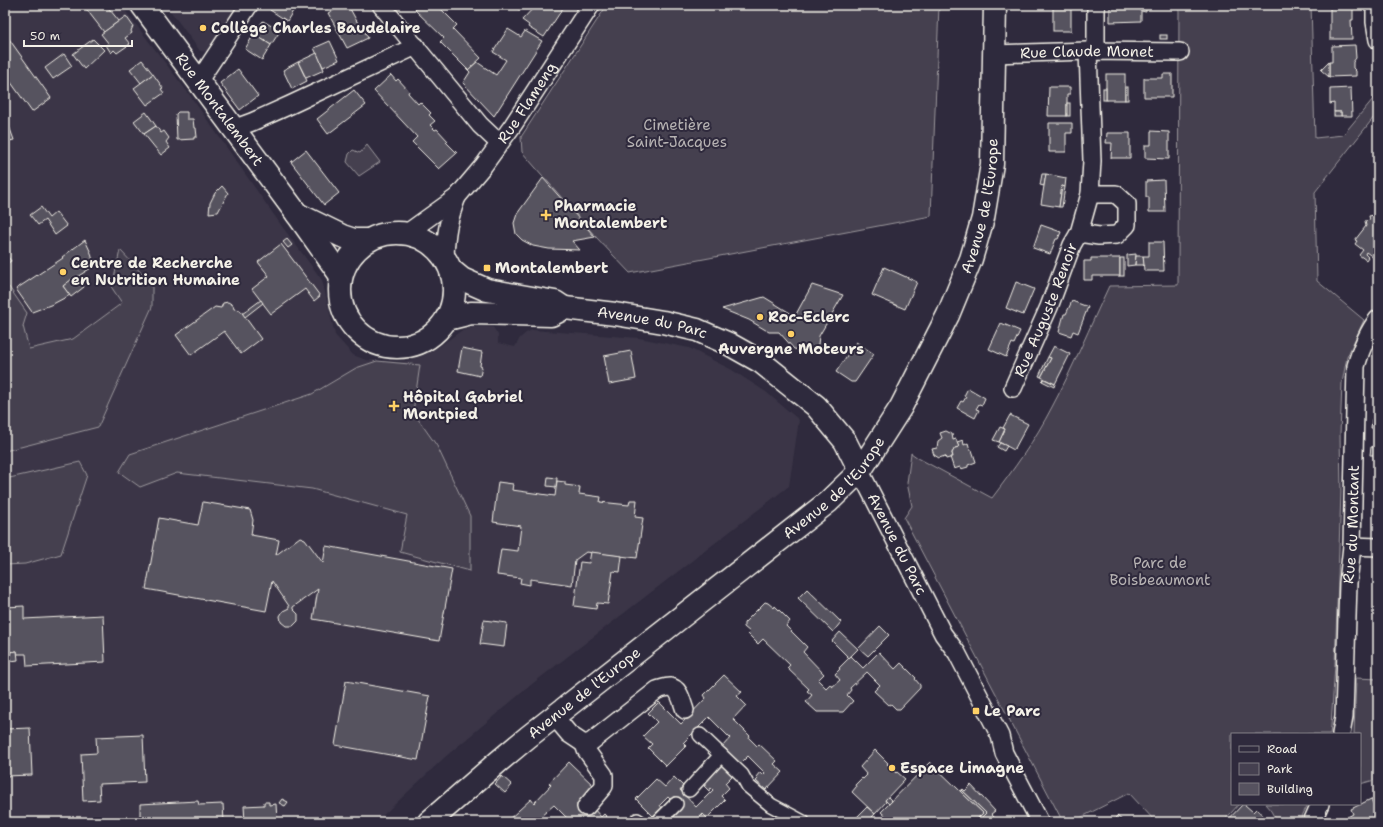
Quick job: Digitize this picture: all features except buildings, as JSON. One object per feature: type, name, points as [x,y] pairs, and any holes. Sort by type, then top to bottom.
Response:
[{"type":"main road","name":"Rue Montalembert","points":[[142,5],[297,214],[341,276]]},
{"type":"main road","name":"Avenue de l'Europe","points":[[429,822],[554,716],[828,502],[860,471],[901,407],[921,371],[948,315],[971,259],[983,218],[992,164],[995,5]]},
{"type":"main road","name":"Rue Montalembert","points":[[297,214],[342,236],[354,240],[368,240]]},
{"type":"main road","points":[[396,232],[407,233],[428,241],[437,248],[448,264],[454,282],[455,295],[447,319],[430,337],[416,345],[399,348],[383,346],[361,335],[350,324],[340,299],[341,276],[347,262],[356,250],[368,240],[396,232]]},
{"type":"main road","name":"Avenue du Parc","points":[[448,264],[462,279],[487,290],[554,302],[564,308],[663,322],[697,330],[729,344],[761,362],[816,406],[845,441],[860,471]]},
{"type":"main road","name":"Avenue du Parc","points":[[447,319],[471,313],[552,315],[564,308]]},
{"type":"street","points":[[198,82],[248,5]]},
{"type":"street","points":[[381,5],[480,125],[499,143]]},
{"type":"street","name":"Rue Flameng","points":[[448,264],[446,230],[449,217],[458,197],[513,124],[591,5]]},
{"type":"street","name":"Rue Auguste Renoir","points":[[1013,388],[1050,307],[1072,245],[1079,232],[1090,194],[1092,161],[1092,51],[1096,5]]},
{"type":"street","points":[[1376,7],[1375,22],[1378,40]]},
{"type":"street","points":[[233,129],[290,105],[416,46]]},
{"type":"street","name":"Rue Claude Monet","points":[[995,54],[1092,51],[1180,52]]},
{"type":"street","name":"Rue Auguste Renoir","points":[[1079,232],[1099,236],[1117,235],[1127,225],[1127,204],[1116,194],[1090,194]]},
{"type":"street","name":"Rue Flameng","points":[[407,233],[458,197]]},
{"type":"street","name":"Rue du Montant","points":[[1341,733],[1344,717],[1348,583],[1352,546],[1356,366],[1364,342],[1378,319]]},
{"type":"street","name":"Avenue du Parc","points":[[860,471],[943,634],[957,653],[1000,736],[1004,754],[1040,822]]},
{"type":"street","points":[[1352,546],[1378,547]]},
{"type":"street","points":[[554,716],[568,734],[584,744],[591,742],[657,690],[669,687],[674,689],[680,695],[684,710]]},
{"type":"street","points":[[700,736],[742,775],[748,786],[772,805],[803,822]]},
{"type":"street","points":[[584,744],[586,750],[604,775],[604,786],[586,807]]},
{"type":"street","points":[[689,790],[721,755]]},
{"type":"street","points":[[658,822],[676,804]]},
{"type":"street","points":[[1312,822],[1320,805]]},
{"type":"shaded area","name":"Hôpital Gabriel Montpied","points":[[5,5],[121,5],[189,94],[281,225],[322,280],[335,335],[353,355],[366,360],[397,362],[409,360],[424,355],[437,348],[461,331],[483,326],[493,327],[498,335],[498,343],[515,347],[520,338],[532,330],[639,338],[689,348],[732,370],[766,392],[799,420],[789,486],[532,684],[445,757],[376,822],[5,822]]},
{"type":"shaded area","name":"Collège Charles Baudelaire","points":[[166,5],[238,5],[208,52],[200,51]]},
{"type":"green space","name":"Cimetière Saint-Jacques","points":[[607,5],[939,5],[931,216],[630,273],[596,237],[522,152],[521,137]]},
{"type":"green space","name":"Parc de Boisbeaumont","points":[[1179,5],[1311,5],[1315,138],[1343,135],[1378,93],[1378,112],[1315,192],[1317,281],[1364,320],[1347,357],[1342,383],[1340,434],[1341,492],[1335,664],[1330,733],[1231,733],[1231,805],[1238,805],[1223,822],[1152,822],[1154,820],[1129,793],[1072,822],[1063,822],[904,518],[912,506],[907,483],[911,453],[992,498],[1039,431],[1060,392],[1109,286],[1178,285]]},
{"type":"green space","points":[[367,145],[380,162],[359,176],[347,162],[349,154],[353,150],[360,153]]},
{"type":"green space","points":[[120,250],[152,287],[152,307],[98,427],[5,451],[5,290],[9,287],[27,313],[23,326],[29,349],[73,339],[122,303],[112,288]]},
{"type":"green space","points":[[377,361],[420,365],[413,412],[437,446],[470,516],[470,571],[400,552],[407,515],[312,489],[177,473],[140,487],[119,472],[130,454],[312,394],[356,368]]},
{"type":"green space","points":[[80,462],[87,475],[61,554],[25,564],[5,565],[5,479]]},
{"type":"green space","points":[[1356,678],[1378,679],[1378,779],[1361,784],[1361,733],[1354,733]]},
{"type":"green space","points":[[1266,805],[1308,805],[1299,822],[1277,822]]},
{"type":"place","name":"Collège Charles Baudelaire","points":[[203,28]]},
{"type":"place","name":"Pharmacie Montalembert","points":[[546,215]]},
{"type":"place","name":"Montalembert","points":[[487,268]]},
{"type":"place","name":"Centre de Recherche en Nutrition Humaine","points":[[63,272]]},
{"type":"place","name":"Roc-Eclerc","points":[[760,317]]},
{"type":"place","name":"Auvergne Moteurs","points":[[791,334]]},
{"type":"place","name":"Hôpital Gabriel Montpied","points":[[394,406]]},
{"type":"place","name":"Le Parc","points":[[976,711]]},
{"type":"place","name":"Espace Limagne","points":[[892,768]]}]
